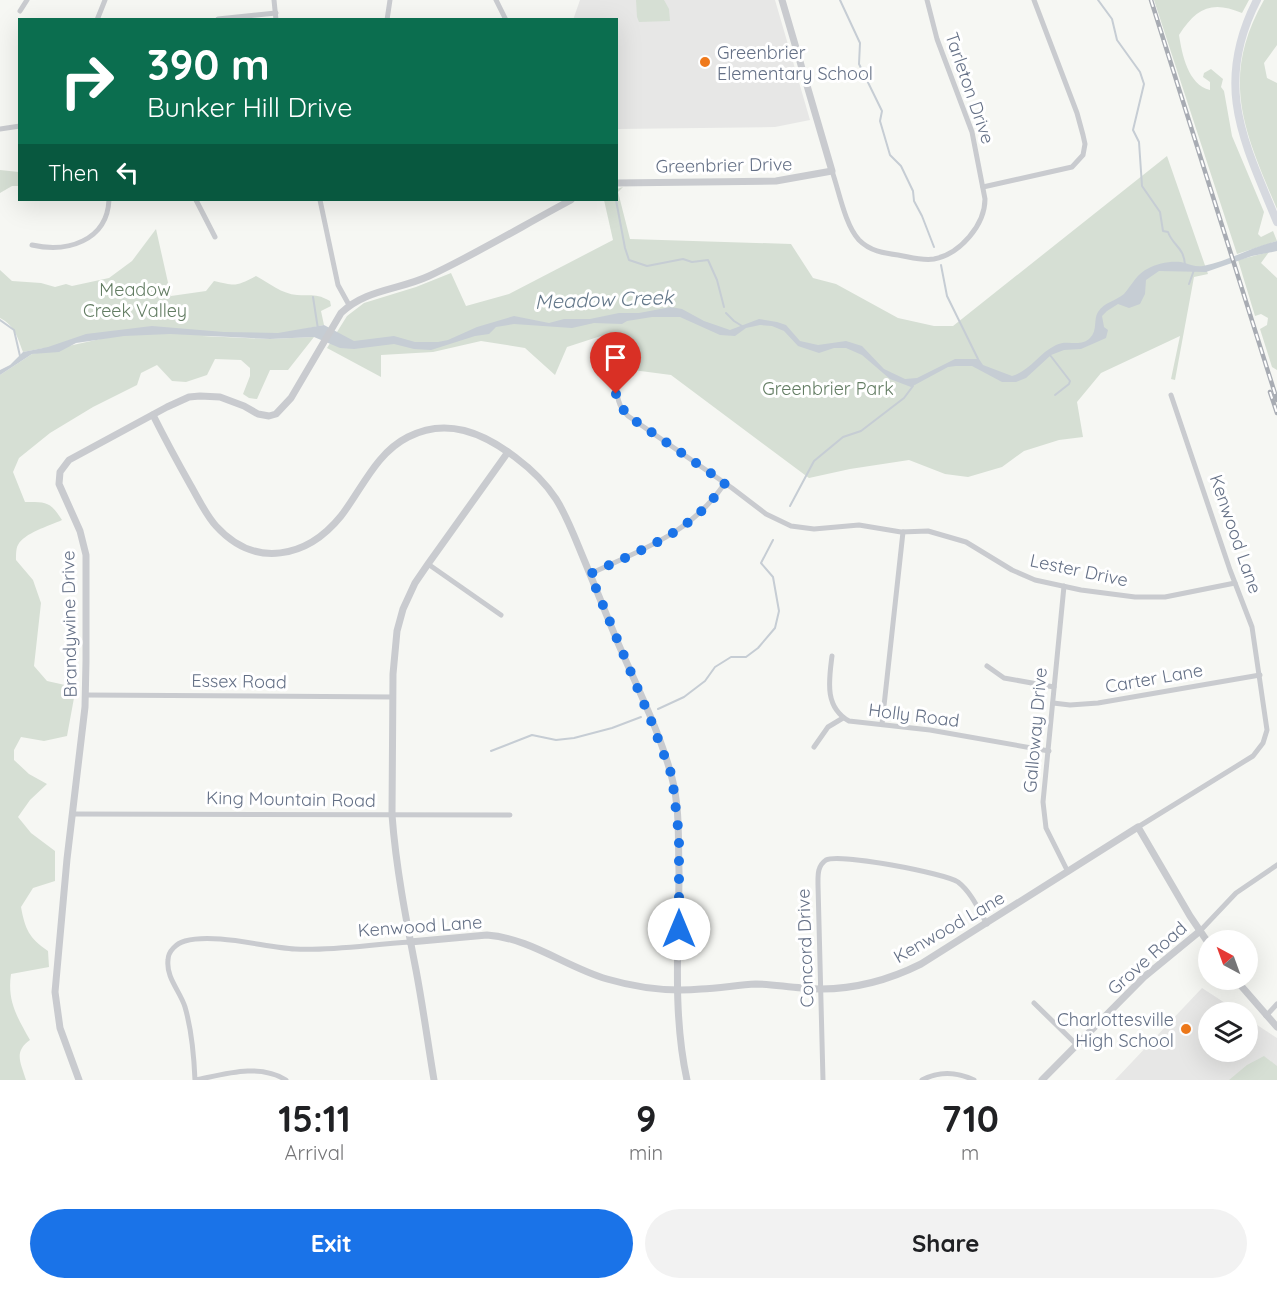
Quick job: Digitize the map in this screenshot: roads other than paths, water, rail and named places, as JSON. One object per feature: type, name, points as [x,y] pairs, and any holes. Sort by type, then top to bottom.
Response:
[{"type":"main road","points":[[1257,0],[1239,46],[1234,72],[1235,97],[1243,136],[1277,222]]},
{"type":"street","points":[[20,11],[27,0]]},
{"type":"street","points":[[98,18],[105,0]]},
{"type":"street","points":[[237,18],[276,16],[274,0]]},
{"type":"street","points":[[387,18],[390,0]]},
{"type":"street","points":[[496,0],[505,18]]},
{"type":"street","points":[[782,0],[832,171]]},
{"type":"street","name":"Tarleton Drive","points":[[832,171],[850,226],[861,242],[882,252],[933,259],[949,253],[975,231],[980,223],[985,209],[972,132],[936,39],[927,0]]},
{"type":"street","points":[[983,187],[1072,166],[1080,159],[1084,150],[1083,135],[1077,113],[1034,0]]},
{"type":"street","points":[[0,129],[18,126]]},
{"type":"street","name":"Greenbrier Drive","points":[[618,183],[765,182],[797,179],[832,171]]},
{"type":"street","points":[[32,245],[59,248],[88,240],[105,220],[110,201]]},
{"type":"street","points":[[197,201],[215,237]]},
{"type":"street","points":[[320,201],[338,285],[349,305],[366,295],[427,277],[569,201]]},
{"type":"street","name":"Brandywine Drive","points":[[79,1080],[60,1028],[56,992],[72,814],[86,695],[86,555],[80,531],[60,489],[58,478],[63,466],[69,460],[189,397],[210,395],[230,400],[264,416],[276,414],[291,398],[340,316],[349,305]]},
{"type":"street","name":"Lester Drive","points":[[616,380],[620,405],[628,416],[766,514],[791,526],[814,529],[859,525],[903,532],[928,531],[966,542],[1024,576],[1064,586],[1150,598],[1235,583]]},
{"type":"street","name":"Kenwood Lane","points":[[195,1080],[194,1056],[185,1007],[172,980],[168,961],[170,952],[180,943],[190,940],[214,940],[311,950],[499,936],[528,945],[570,965],[605,978],[640,987],[678,990],[761,984],[821,989],[870,984],[906,972],[987,924],[1253,756],[1263,743],[1267,730],[1252,627],[1171,395]]},
{"type":"street","points":[[153,415],[214,524],[238,544],[260,552],[299,549],[324,534],[341,515],[382,458],[402,440],[418,432],[439,428],[464,429],[486,438],[533,472],[554,495],[590,574],[672,776],[679,836],[678,990],[681,1052],[687,1080]]},
{"type":"street","points":[[434,1080],[397,866],[393,815],[394,649],[399,620],[407,598],[428,564],[508,452]]},
{"type":"street","points":[[590,574],[645,550],[674,533],[702,511],[725,483]]},
{"type":"street","points":[[882,724],[903,532]]},
{"type":"street","points":[[428,564],[501,615]]},
{"type":"street","name":"Galloway Drive","points":[[1064,586],[1043,795],[1043,815],[1050,838],[1068,872]]},
{"type":"street","name":"Holly Road","points":[[832,656],[829,692],[834,706],[843,718],[856,723],[882,724],[1049,751]]},
{"type":"street","points":[[987,666],[1004,678],[1054,687]]},
{"type":"street","name":"Carter Lane","points":[[1053,703],[1070,705],[1098,703],[1260,675]]},
{"type":"street","name":"Essex Road","points":[[86,695],[393,697]]},
{"type":"street","points":[[814,747],[828,727],[843,718]]},
{"type":"street","name":"King Mountain Road","points":[[72,814],[510,815]]},
{"type":"street","points":[[1138,827],[1199,930]]},
{"type":"street","name":"Concord Drive","points":[[823,1080],[818,879],[819,868],[826,860],[834,858],[858,860],[950,878],[967,892],[987,924]]},
{"type":"street","name":"Grove Road","points":[[1201,930],[1236,893],[1277,865]]},
{"type":"street","name":"Grove Road","points":[[1042,1080],[1144,977],[1198,933]]},
{"type":"street","points":[[1244,990],[1277,1027]]},
{"type":"street","points":[[1034,1003],[1077,1045]]},
{"type":"street","points":[[1266,1016],[1277,1004]]},
{"type":"street","points":[[195,1080],[257,1070],[272,1072],[286,1080]]},
{"type":"street","points":[[922,1080],[952,1073],[974,1080]]},
{"type":"waterway","points":[[840,0],[860,43],[859,64],[882,111],[880,121],[890,155],[901,166],[913,191],[914,201],[934,247]]},
{"type":"waterway","points":[[1098,0],[1112,19],[1117,40],[1140,72],[1144,84],[1133,130],[1139,142],[1142,186],[1160,212],[1163,231],[1168,232],[1180,250],[1185,265]]},
{"type":"waterway","points":[[616,201],[629,260],[647,266],[683,259],[692,262],[708,260],[717,280],[724,307]]},
{"type":"waterway","points":[[941,265],[947,296],[978,359]]},
{"type":"waterway","points":[[1189,284],[1194,270]]},
{"type":"waterway","points":[[313,297],[318,329]]},
{"type":"waterway","points":[[726,313],[742,326]]},
{"type":"waterway","points":[[0,320],[14,330],[20,356]]},
{"type":"waterway","points":[[1050,355],[1070,381],[1055,395]]},
{"type":"waterway","points":[[790,506],[814,461],[843,437],[861,431],[904,398],[913,386]]},
{"type":"waterway","points":[[658,709],[684,697],[705,681],[715,667],[731,657],[746,657],[758,648],[775,628],[779,611],[773,577],[761,563],[773,540]]},
{"type":"waterway","points":[[491,751],[532,735],[556,740],[574,738],[612,728],[641,717]]},
{"type":"railway","points":[[1151,0],[1277,400]]},
{"type":"railway","points":[[1270,392],[1277,413]]},
{"type":"place","name":"Greenbrier Elementary School","points":[[705,62]]},
{"type":"place","name":"Charlottesville High School","points":[[1186,1029]]},
{"type":"park label","name":"Meadow Creek Valley","points":[[135,299]]},
{"type":"park label","name":"Greenbrier Park","points":[[828,388]]},
{"type":"water label","name":"Meadow Creek","points":[[604,299]]}]
